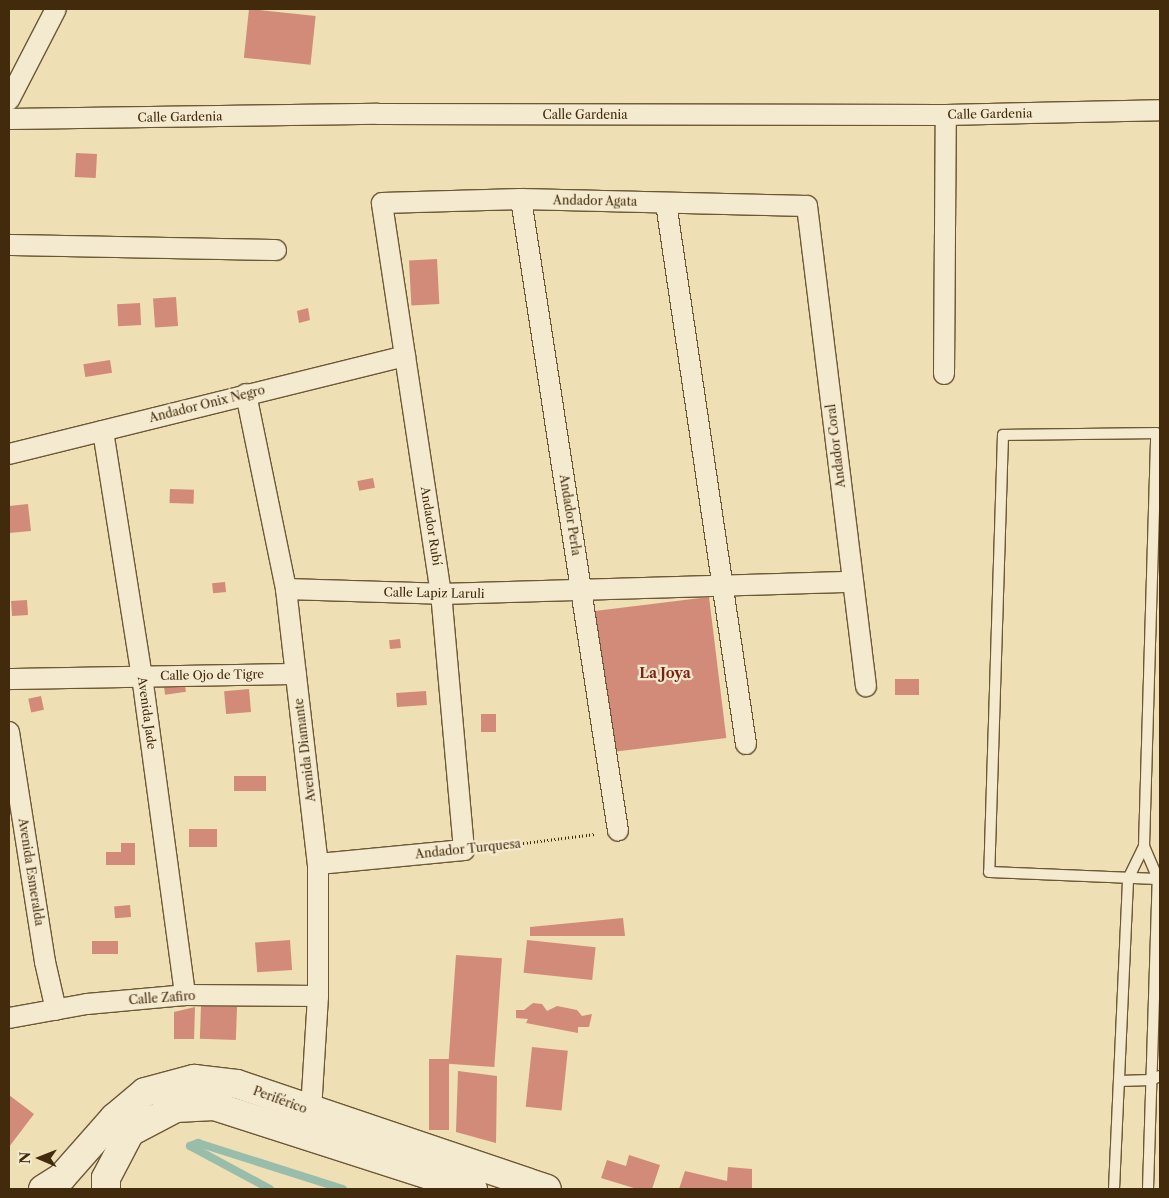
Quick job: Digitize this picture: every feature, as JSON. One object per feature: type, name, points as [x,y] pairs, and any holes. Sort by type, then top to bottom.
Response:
[{"type":"main road","name":"Periférico","points":[[106,1189],[106,1178],[130,1132],[171,1096],[194,1079],[237,1084],[547,1189]]},
{"type":"main road","name":"Periférico","points":[[43,1189],[62,1178],[114,1118],[144,1092],[214,1106],[473,1189]]},
{"type":"street","points":[[9,100],[56,9]]},
{"type":"street","name":"Calle Gardenia","points":[[9,119],[378,114],[946,115],[1160,110]]},
{"type":"street","points":[[944,374],[946,115]]},
{"type":"street","name":"Andador Agata","points":[[382,203],[522,199],[807,206]]},
{"type":"street","name":"Andador Perla","points":[[522,199],[618,831]]},
{"type":"street","name":"Andador Rubí","points":[[382,203],[441,594],[464,850]]},
{"type":"street","points":[[666,203],[746,744]]},
{"type":"street","name":"Andador Coral","points":[[807,206],[866,686]]},
{"type":"street","points":[[9,244],[276,250]]},
{"type":"street","name":"Andador Onix Negro","points":[[9,454],[405,356]]},
{"type":"street","name":"Avenida Diamante","points":[[246,394],[286,589],[318,864],[318,996],[311,1110]]},
{"type":"street","name":"Avenida Jade","points":[[104,431],[142,676],[185,995]]},
{"type":"street","name":"Calle Lapiz Laruli","points":[[286,589],[441,594],[722,588],[853,582]]},
{"type":"street","name":"Calle Ojo de Tigre","points":[[9,679],[296,674]]},
{"type":"street","name":"Avenida Esmeralda","points":[[9,732],[45,962],[56,1010]]},
{"type":"street","name":"Andador Turquesa","points":[[318,864],[464,850]]},
{"type":"street","name":"Calle Zafiro","points":[[9,1018],[56,1010],[185,995],[318,996]]},
{"type":"lane","points":[[1114,1189],[1128,879],[1144,846],[1156,434],[1003,435],[989,872],[1128,879],[1158,879]]},
{"type":"lane","points":[[1144,846],[1158,879],[1156,1078],[1148,1189]]},
{"type":"lane","points":[[1119,1081],[1156,1078]]},
{"type":"path","name":"Andador Turquesa","points":[[464,850],[618,831]]},
{"type":"building","points":[[249,9],[316,16],[311,65],[244,58]]},
{"type":"building","points":[[76,153],[97,154],[96,178],[75,177]]},
{"type":"building","points":[[437,259],[439,304],[411,305],[409,260]]},
{"type":"building","points":[[176,297],[178,326],[155,328],[153,299]]},
{"type":"building","points":[[140,303],[141,325],[118,326],[117,304]]},
{"type":"building","points":[[308,308],[310,320],[299,323],[297,311]]},
{"type":"building","points":[[110,360],[112,373],[85,377],[83,364]]},
{"type":"building","points":[[373,478],[375,488],[359,491],[357,481]]},
{"type":"building","points":[[170,489],[194,490],[193,504],[170,503]]},
{"type":"building","points":[[28,504],[31,531],[9,533],[9,506]]},
{"type":"building","points":[[225,582],[226,592],[213,593],[212,583]]},
{"type":"building","points":[[709,597],[726,738],[612,752],[595,611]]},
{"type":"building","points":[[27,600],[28,615],[12,616],[11,601]]},
{"type":"building","points":[[400,639],[401,648],[390,649],[389,640]]},
{"type":"building","points":[[184,678],[186,692],[165,695],[163,681]]},
{"type":"building","points":[[895,679],[919,679],[919,695],[895,695]]},
{"type":"building","points":[[249,689],[251,712],[226,714],[224,691]]},
{"type":"building","points":[[426,691],[427,705],[397,707],[396,693]]},
{"type":"building","points":[[41,696],[44,710],[31,712],[28,699]]},
{"type":"building","points":[[481,714],[496,714],[496,732],[481,732]]},
{"type":"building","points":[[234,776],[266,776],[266,791],[234,791]]},
{"type":"building","points":[[189,829],[217,829],[217,847],[189,847]]},
{"type":"building","points":[[121,843],[135,843],[135,865],[106,865],[106,852],[121,852]]},
{"type":"building","points":[[130,905],[131,917],[115,918],[114,906]]},
{"type":"building","points":[[623,918],[625,936],[530,936],[530,927]]},
{"type":"building","points":[[290,940],[292,970],[257,972],[255,942]]},
{"type":"building","points":[[527,940],[596,947],[592,980],[524,973]]},
{"type":"building","points":[[92,941],[118,941],[118,954],[92,954]]},
{"type":"building","points":[[456,955],[502,958],[494,1067],[448,1064]]},
{"type":"building","points":[[533,1003],[542,1004],[547,1011],[557,1006],[577,1010],[582,1016],[592,1014],[589,1027],[578,1027],[578,1033],[526,1023],[528,1019],[516,1018],[516,1010],[524,1010]]},
{"type":"building","points":[[201,1006],[237,1007],[236,1040],[200,1039]]},
{"type":"building","points":[[195,1007],[194,1039],[174,1039],[174,1012]]},
{"type":"building","points":[[532,1047],[568,1051],[562,1110],[526,1107]]},
{"type":"building","points":[[429,1059],[449,1059],[449,1130],[429,1130]]},
{"type":"building","points":[[458,1071],[497,1076],[496,1143],[456,1132]]},
{"type":"building","points":[[9,1095],[34,1114],[9,1147]]},
{"type":"building","points":[[629,1155],[660,1165],[652,1189],[637,1189],[601,1178],[607,1160],[626,1166]]},
{"type":"building","points":[[728,1167],[752,1169],[752,1189],[679,1189],[685,1171],[727,1181]]},
{"type":"waterway","points":[[270,1189],[190,1146],[198,1143],[343,1189]]},
{"type":"district","name":"La Joya","points":[[665,673]]}]
